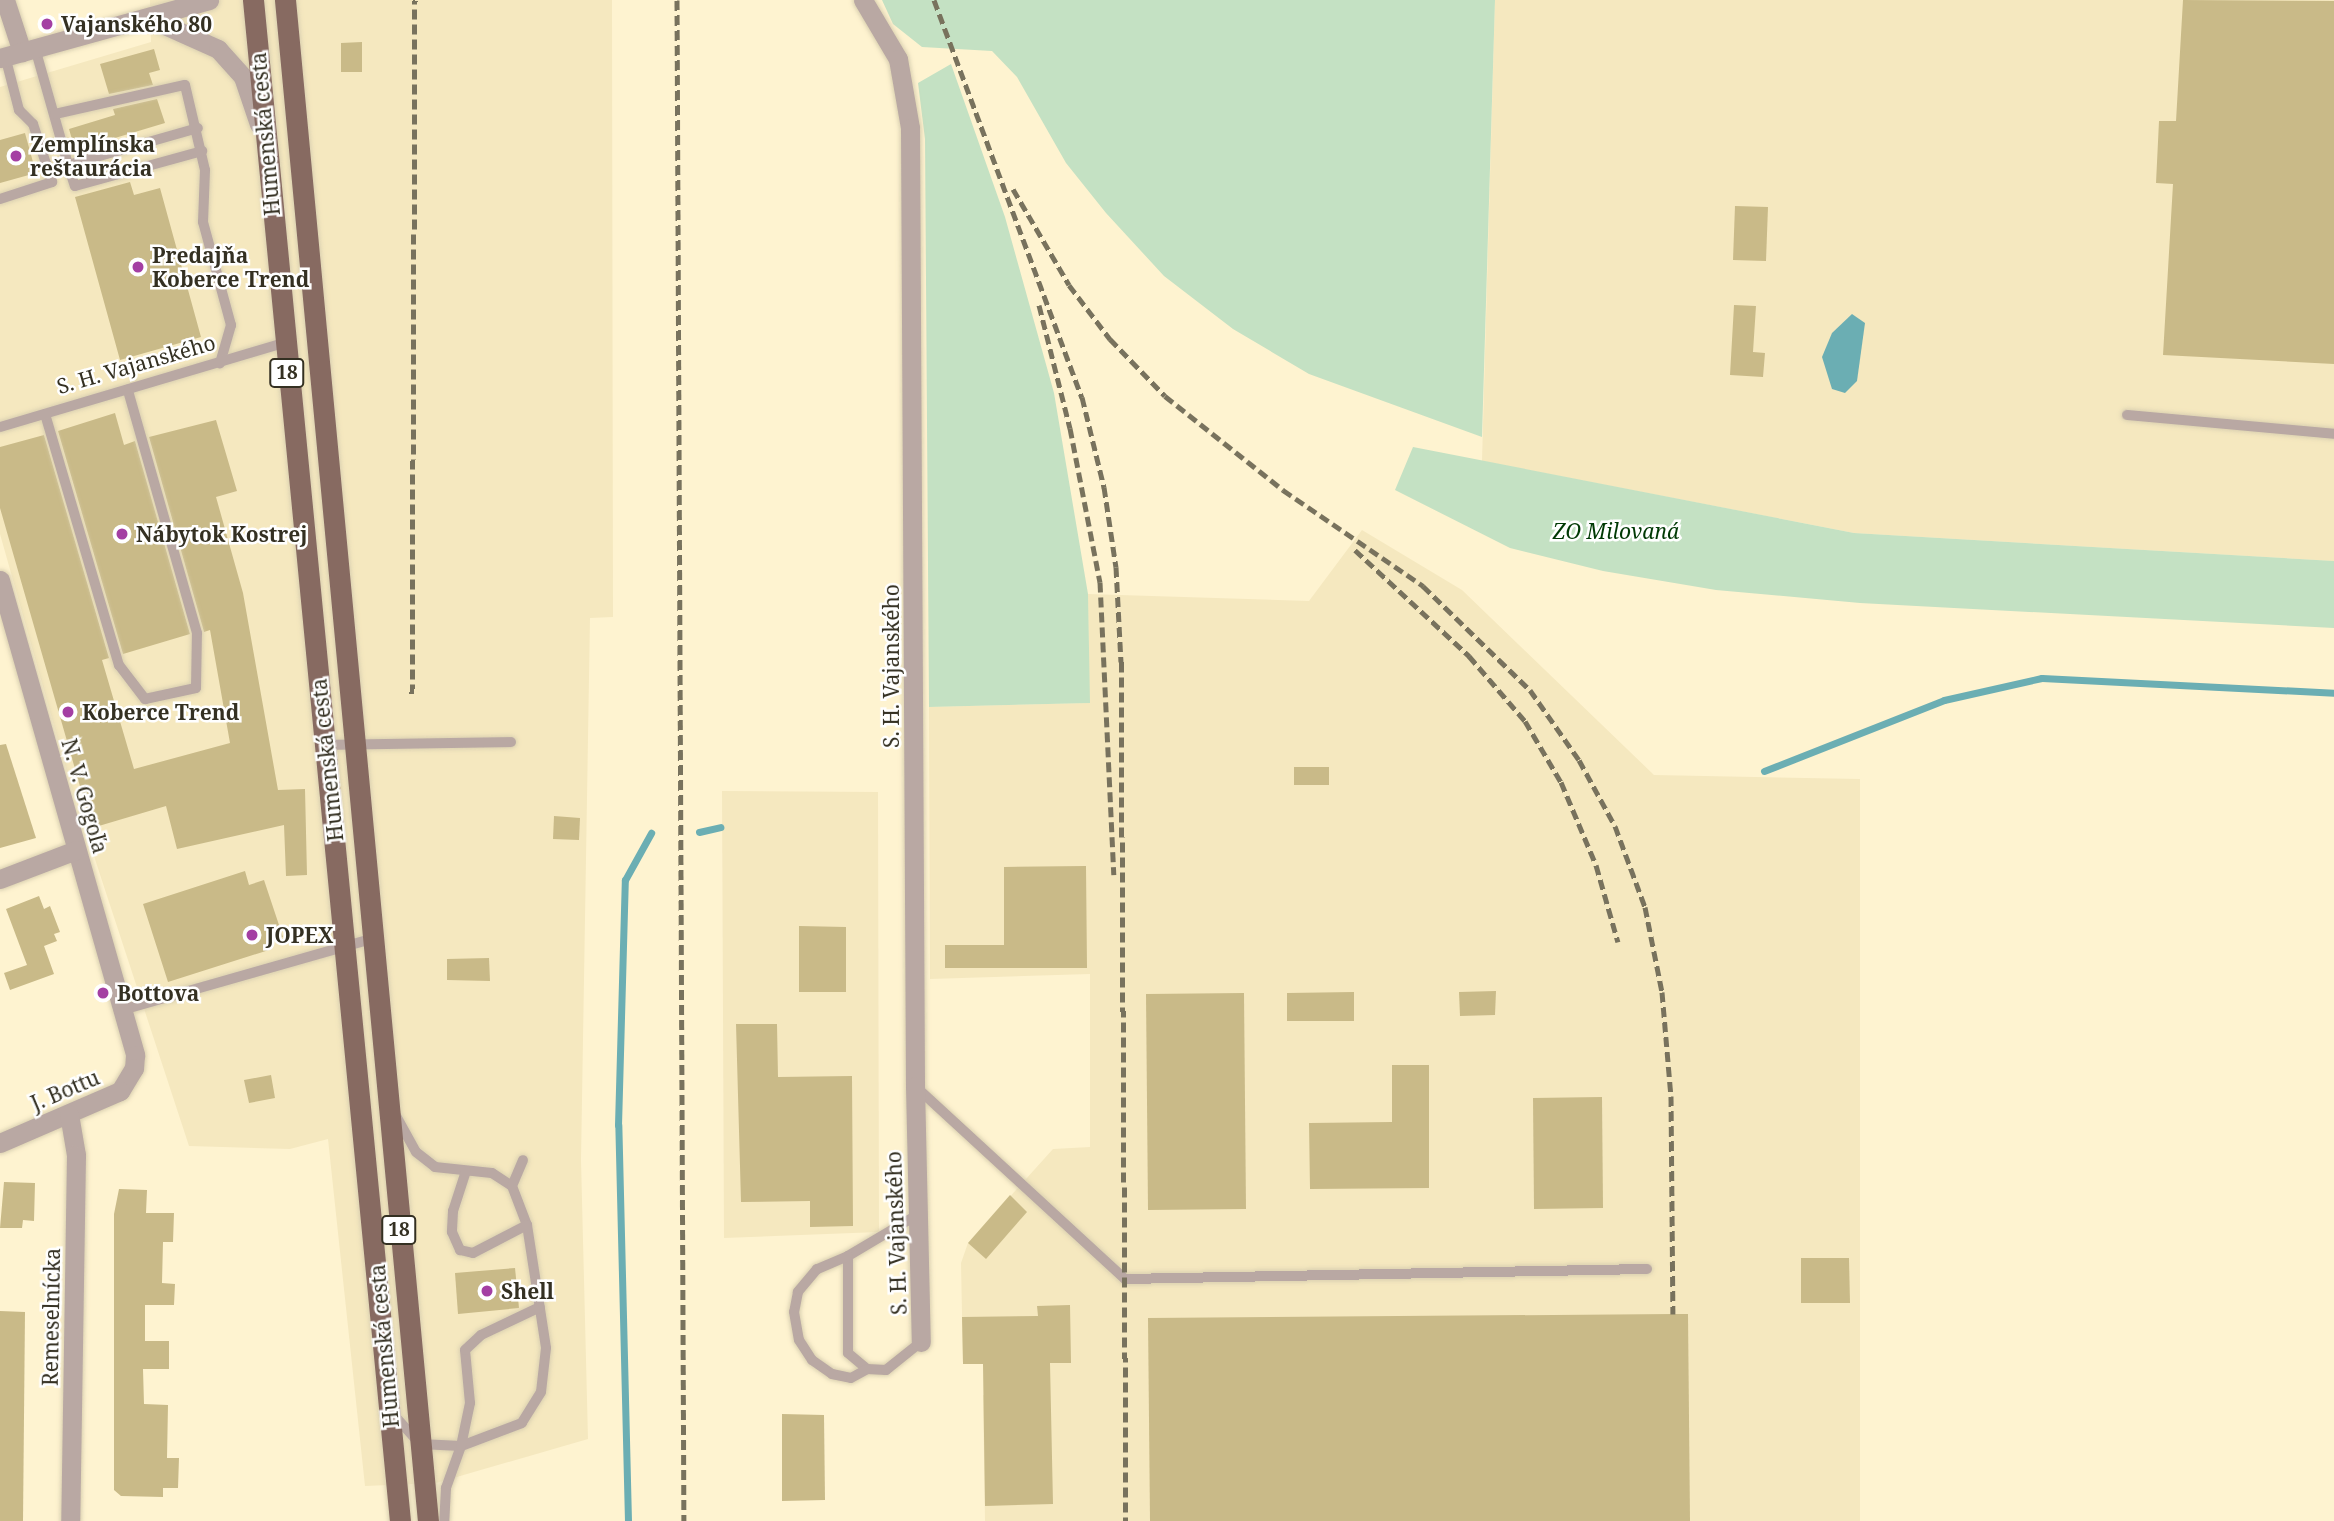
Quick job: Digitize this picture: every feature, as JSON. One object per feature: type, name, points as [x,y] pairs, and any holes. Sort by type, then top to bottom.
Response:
[{"type":"main road","name":"Humenská cesta","points":[[253,0],[284,344],[346,945],[400,1521]]},
{"type":"main road","name":"Humenská cesta","points":[[285,0],[371,939],[428,1521]]},
{"type":"street","points":[[5,0],[16,53],[209,0]]},
{"type":"street","points":[[149,18],[162,0]]},
{"type":"street","name":"S. H. Vajanského","points":[[863,0],[898,59],[910,128],[915,1086],[922,1342]]},
{"type":"street","points":[[149,18],[218,49],[243,77],[268,159]]},
{"type":"street","name":"N. V. Gogoľa","points":[[0,580],[115,984]]},
{"type":"street","points":[[0,879],[76,850]]},
{"type":"street","name":"J. Bottu","points":[[0,1143],[120,1091],[128,1082],[135,1055],[115,984]]},
{"type":"street","name":"Remeselnícka","points":[[69,1114],[76,1155],[70,1521]]},
{"type":"lane","points":[[16,53],[55,114],[75,186],[202,151]]},
{"type":"lane","points":[[0,199],[52,182],[33,124],[19,110],[16,53]]},
{"type":"lane","points":[[55,114],[185,85],[202,151],[203,222],[231,325],[220,363]]},
{"type":"lane","points":[[68,165],[198,128]]},
{"type":"lane","name":"S. H. Vajanského","points":[[0,428],[284,344]]},
{"type":"lane","points":[[45,414],[118,665],[145,699],[196,688],[197,633],[128,390]]},
{"type":"lane","points":[[2127,415],[2334,434]]},
{"type":"lane","points":[[326,745],[511,742]]},
{"type":"lane","points":[[122,1010],[371,939]]},
{"type":"lane","points":[[915,1086],[1125,1279],[1647,1269]]},
{"type":"lane","points":[[387,1097],[416,1152],[435,1167],[492,1174],[512,1186],[527,1225],[546,1348],[541,1392],[522,1423],[461,1446],[420,1444],[390,1411]]},
{"type":"lane","points":[[512,1186],[523,1160]]},
{"type":"lane","points":[[466,1171],[453,1211],[452,1232],[460,1250],[473,1254],[527,1225]]},
{"type":"lane","points":[[918,1215],[848,1256],[817,1269],[798,1292],[796,1326],[812,1360],[832,1374],[851,1378],[867,1369],[886,1370],[922,1342]]},
{"type":"lane","points":[[848,1256],[848,1353],[867,1369]]},
{"type":"lane","points":[[444,1521],[446,1488],[461,1446],[470,1403],[465,1350],[481,1335],[540,1307]]},
{"type":"shaded area","points":[[150,0],[612,0],[613,617],[590,618],[581,1160],[588,1439],[436,1483],[365,1486],[328,1139],[290,1149],[189,1146],[71,786],[0,534],[0,87],[151,42]]},
{"type":"shaded area","points":[[1495,0],[2334,0],[2334,561],[1854,533],[1482,461]]},
{"type":"shaded area","points":[[1362,530],[1462,590],[1654,775],[1860,779],[1860,1521],[985,1521],[983,1395],[1007,1394],[1006,1364],[963,1364],[961,1263],[968,1243],[1053,1149],[1090,1147],[1090,974],[930,979],[929,707],[1089,703],[1088,594],[1309,601]]},
{"type":"shaded area","points":[[722,791],[878,792],[879,1232],[724,1238]]},
{"type":"green space","points":[[882,0],[1495,0],[1482,437],[1309,374],[1233,329],[1164,276],[1106,213],[1066,163],[1017,77],[992,51],[922,47],[893,24]]},
{"type":"green space","points":[[951,64],[1005,217],[1054,393],[1088,594],[1090,703],[929,707],[925,139],[918,83]]},
{"type":"green space","name":"ZO Milovaná","points":[[1413,447],[1854,533],[2334,561],[2334,628],[1860,603],[1716,590],[1603,571],[1510,548],[1395,490]]},
{"type":"water","points":[[1852,314],[1865,323],[1857,381],[1845,393],[1832,389],[1822,357],[1832,333]]},
{"type":"building","points":[[2183,0],[2334,1],[2334,364],[2163,355],[2173,184],[2156,183],[2159,121],[2176,121]]},
{"type":"building","points":[[362,42],[362,72],[341,72],[341,43]]},
{"type":"building","points":[[154,49],[160,70],[149,73],[153,85],[109,94],[100,64]]},
{"type":"building","points":[[157,99],[165,123],[75,150],[69,129],[115,115],[113,109]]},
{"type":"building","name":"Zemplínska reštaurácia","points":[[25,133],[36,173],[0,183],[0,140]]},
{"type":"building","name":"Predajňa Koberce Trend","points":[[130,182],[134,195],[160,188],[201,337],[120,360],[75,197]]},
{"type":"building","points":[[1735,206],[1768,207],[1766,261],[1733,260]]},
{"type":"building","points":[[1734,305],[1756,306],[1753,352],[1765,353],[1763,377],[1730,375]]},
{"type":"building","name":"Nábytok Kostrej","points":[[115,413],[124,445],[135,441],[190,634],[123,654],[58,431]]},
{"type":"building","points":[[216,420],[237,491],[216,497],[243,593],[278,790],[305,789],[307,875],[286,876],[284,825],[177,849],[166,806],[92,828],[0,508],[0,447],[44,435],[109,658],[102,660],[134,769],[230,743],[210,630],[204,632],[149,437]]},
{"type":"building","points":[[6,744],[36,838],[0,848],[0,745]]},
{"type":"building","points":[[1294,767],[1329,767],[1329,785],[1294,785]]},
{"type":"building","points":[[554,816],[580,818],[579,840],[553,839]]},
{"type":"building","points":[[1086,866],[1087,968],[945,968],[945,945],[1004,945],[1004,867]]},
{"type":"building","points":[[245,871],[249,885],[264,880],[283,937],[267,942],[269,950],[168,982],[143,904]]},
{"type":"building","points":[[39,896],[44,909],[50,906],[60,932],[54,934],[57,941],[44,946],[54,974],[10,990],[4,973],[27,965],[6,909]]},
{"type":"building","points":[[799,926],[846,927],[846,992],[799,992]]},
{"type":"building","points":[[489,958],[490,981],[447,980],[447,959]]},
{"type":"building","points":[[1496,991],[1495,1015],[1460,1016],[1459,992]]},
{"type":"building","points":[[1354,992],[1354,1021],[1287,1021],[1287,993]]},
{"type":"building","points":[[1244,993],[1246,1209],[1148,1210],[1146,994]]},
{"type":"building","points":[[736,1024],[777,1024],[778,1077],[852,1076],[853,1226],[810,1227],[810,1201],[741,1202]]},
{"type":"building","points":[[1392,1065],[1429,1065],[1429,1188],[1310,1189],[1309,1123],[1392,1122]]},
{"type":"building","points":[[271,1075],[275,1098],[249,1103],[244,1080]]},
{"type":"building","points":[[1602,1097],[1603,1208],[1534,1209],[1533,1098]]},
{"type":"building","points":[[4,1182],[35,1183],[34,1221],[23,1220],[22,1228],[0,1228]]},
{"type":"building","points":[[119,1189],[147,1190],[146,1213],[174,1213],[173,1242],[163,1242],[162,1283],[175,1284],[174,1305],[145,1305],[145,1341],[169,1341],[169,1369],[143,1369],[144,1404],[168,1405],[167,1458],[179,1458],[178,1488],[163,1488],[163,1497],[121,1496],[114,1490],[114,1214]]},
{"type":"building","points":[[1010,1195],[1027,1212],[986,1259],[968,1243]]},
{"type":"building","points":[[1801,1258],[1849,1258],[1850,1303],[1801,1303]]},
{"type":"building","name":"Shell","points":[[515,1268],[519,1308],[458,1314],[455,1273]]},
{"type":"building","points":[[1070,1305],[1071,1363],[1050,1363],[1053,1504],[985,1506],[983,1364],[963,1364],[962,1317],[1038,1316],[1037,1306]]},
{"type":"building","points":[[0,1311],[25,1312],[23,1521],[0,1521]]},
{"type":"building","points":[[1688,1314],[1690,1521],[1150,1521],[1148,1318]]},
{"type":"building","points":[[782,1414],[824,1415],[825,1500],[782,1501]]},
{"type":"waterway","points":[[1764,771],[1944,700],[2042,678],[2334,693]]},
{"type":"waterway","points":[[699,832],[720,827]]},
{"type":"waterway","points":[[628,1521],[618,1125],[625,880],[651,833]]},
{"type":"railway","points":[[412,694],[415,0]]},
{"type":"railway","points":[[677,0],[684,1521]]},
{"type":"railway","points":[[934,0],[1082,397],[1104,487],[1116,567],[1121,662],[1126,1521]]},
{"type":"railway","points":[[1013,189],[1069,285],[1110,339],[1165,396],[1283,490],[1423,586],[1530,690],[1579,760],[1615,826],[1645,907],[1662,992],[1671,1096],[1673,1314]]},
{"type":"railway","points":[[1039,305],[1070,428],[1100,582],[1114,875]]},
{"type":"railway","points":[[1355,550],[1469,656],[1525,721],[1561,782],[1596,865],[1618,942]]},
{"type":"place","name":"Vajanského 80","points":[[47,24]]},
{"type":"place","name":"Zemplínska reštaurácia","points":[[16,156]]},
{"type":"place","name":"Predajňa Koberce Trend","points":[[138,267]]},
{"type":"place","name":"Nábytok Kostrej","points":[[122,534]]},
{"type":"place","name":"Koberce Trend","points":[[68,712]]},
{"type":"place","name":"JOPEX","points":[[252,935]]},
{"type":"place","name":"Bottova","points":[[103,993]]},
{"type":"place","name":"Shell","points":[[487,1291]]}]
